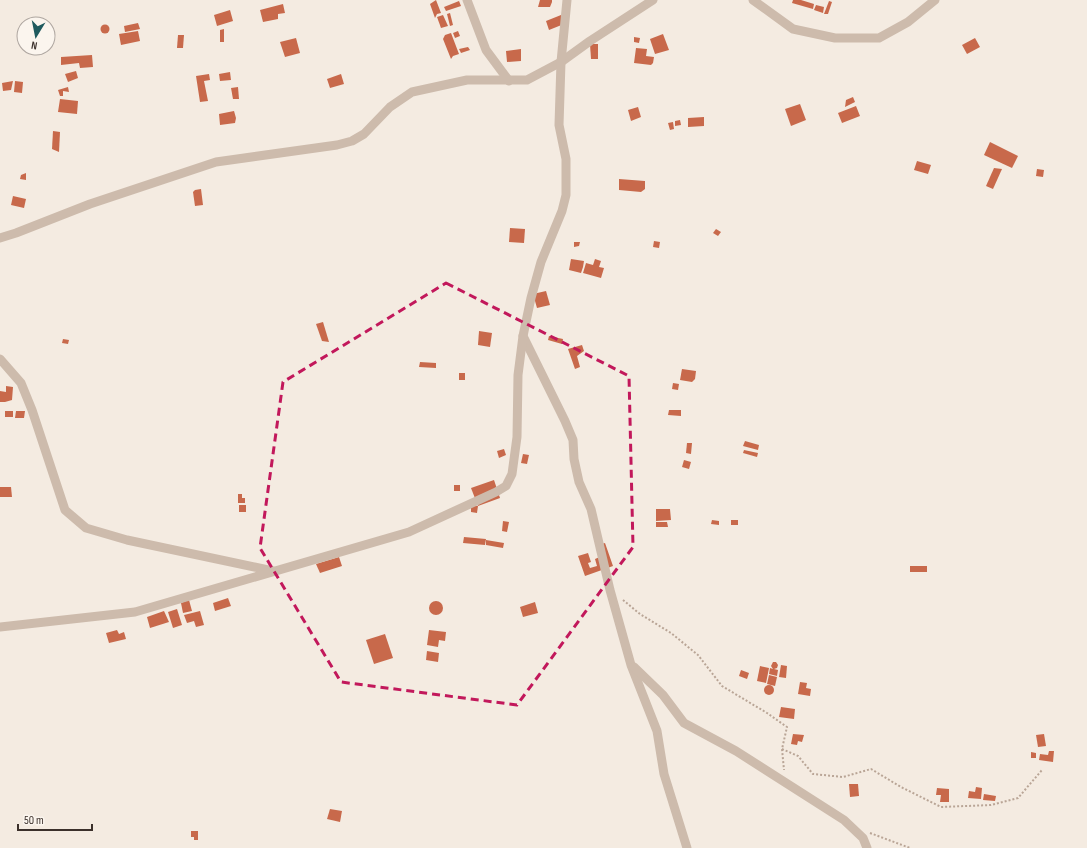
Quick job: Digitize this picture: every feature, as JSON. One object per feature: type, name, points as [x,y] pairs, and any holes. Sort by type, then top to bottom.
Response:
[{"type":"street","points":[[467,0],[486,50],[509,81]]},
{"type":"street","points":[[0,627],[135,612],[409,532],[506,486],[512,474],[517,437],[518,375],[523,336],[531,298],[541,262],[562,211],[566,195],[566,159],[559,125],[561,62],[567,0]]},
{"type":"street","points":[[0,238],[90,204],[216,162],[337,145],[352,141],[364,134],[390,107],[412,92],[467,80],[527,80],[561,62],[590,41],[653,0]]},
{"type":"street","points":[[756,1],[793,29],[835,38],[879,38],[908,22],[935,0]]},
{"type":"street","points":[[523,336],[573,440],[574,459],[579,482],[590,508],[610,590],[632,665],[657,731],[664,774],[687,848]]},
{"type":"street","points":[[0,359],[21,383],[32,410],[65,510],[86,528],[127,540],[274,571]]},
{"type":"street","points":[[632,665],[663,696],[684,723],[736,751],[844,820],[863,838],[867,848]]},
{"type":"path","points":[[610,590],[640,614],[671,633],[698,655],[722,686],[767,713],[787,728],[782,749],[785,782]]},
{"type":"path","points":[[782,749],[798,756],[813,774],[843,776],[871,769],[901,787],[941,807],[991,805],[1018,798],[1042,770]]},
{"type":"path","points":[[865,830],[879,837],[910,848]]},
{"type":"highlighted area","points":[[446,283],[629,376],[633,547],[517,705],[341,682],[260,548],[283,382]]},
{"type":"building","points":[[436,0],[441,13],[437,14],[435,18],[430,4]]},
{"type":"building","points":[[540,0],[552,0],[550,7],[538,7]]},
{"type":"building","points":[[793,0],[801,0],[814,4],[813,9],[792,3]]},
{"type":"building","points":[[459,1],[461,6],[446,11],[444,7]]},
{"type":"building","points":[[829,1],[832,2],[828,14],[824,14]]},
{"type":"building","points":[[283,4],[285,13],[278,14],[278,19],[263,22],[260,10]]},
{"type":"building","points":[[816,5],[824,7],[823,13],[814,10]]},
{"type":"building","points":[[230,10],[233,21],[217,26],[214,15]]},
{"type":"building","points":[[450,13],[453,25],[450,26],[447,14]]},
{"type":"building","points":[[443,15],[448,26],[441,28],[437,17]]},
{"type":"building","points":[[561,15],[564,24],[549,30],[546,21]]},
{"type":"building","points":[[138,23],[140,29],[125,32],[124,26]]},
{"type":"building","points":[[105,24],[110,29],[105,34],[100,29]]},
{"type":"building","points":[[224,29],[224,42],[220,42],[220,30]]},
{"type":"building","points":[[138,31],[140,41],[121,45],[119,34]]},
{"type":"building","points":[[458,31],[460,36],[455,38],[453,33]]},
{"type":"building","points":[[451,33],[459,54],[453,56],[451,59],[443,39],[445,35]]},
{"type":"building","points":[[663,34],[669,50],[655,54],[650,39]]},
{"type":"building","points":[[178,35],[184,35],[183,48],[177,48]]},
{"type":"building","points":[[634,37],[640,38],[639,43],[634,42]]},
{"type":"building","points":[[296,38],[300,53],[285,57],[280,42]]},
{"type":"building","points":[[975,38],[980,47],[967,54],[962,45]]},
{"type":"building","points":[[590,44],[598,44],[598,59],[591,59]]},
{"type":"building","points":[[468,47],[470,50],[461,53],[459,49]]},
{"type":"building","points":[[636,48],[647,49],[646,56],[654,57],[651,65],[634,63]]},
{"type":"building","points":[[521,49],[521,61],[507,62],[506,51]]},
{"type":"building","points":[[92,55],[93,67],[80,68],[79,63],[61,65],[61,57]]},
{"type":"building","points":[[76,71],[78,78],[68,82],[65,74]]},
{"type":"building","points":[[230,72],[231,80],[220,81],[219,74]]},
{"type":"building","points":[[209,74],[210,80],[204,81],[208,101],[200,102],[196,76]]},
{"type":"building","points":[[341,74],[344,84],[330,88],[327,79]]},
{"type":"building","points":[[13,81],[11,90],[3,91],[2,83]]},
{"type":"building","points":[[15,81],[23,82],[22,93],[14,92]]},
{"type":"building","points":[[68,87],[69,92],[63,91],[63,96],[60,96],[58,90]]},
{"type":"building","points":[[238,87],[239,99],[233,99],[231,88]]},
{"type":"building","points":[[853,97],[855,102],[845,107],[846,100]]},
{"type":"building","points":[[60,99],[78,101],[77,114],[58,112]]},
{"type":"building","points":[[800,104],[806,120],[791,126],[785,109]]},
{"type":"building","points":[[856,106],[860,116],[842,123],[838,113]]},
{"type":"building","points":[[638,107],[641,117],[631,121],[628,110]]},
{"type":"building","points":[[234,111],[236,118],[235,123],[220,125],[219,114]]},
{"type":"building","points":[[704,117],[704,126],[688,127],[688,118]]},
{"type":"building","points":[[680,120],[681,125],[675,126],[675,121]]},
{"type":"building","points":[[673,122],[674,129],[670,130],[668,123]]},
{"type":"building","points":[[53,131],[60,132],[59,152],[52,149]]},
{"type":"building","points":[[990,142],[1018,156],[1012,168],[984,155]]},
{"type":"building","points":[[917,161],[931,165],[928,174],[914,170]]},
{"type":"building","points":[[994,168],[1002,169],[993,189],[986,186]]},
{"type":"building","points":[[1037,169],[1044,170],[1043,177],[1036,176]]},
{"type":"building","points":[[26,173],[26,180],[20,179],[21,175]]},
{"type":"building","points":[[619,179],[645,181],[645,189],[641,192],[619,190]]},
{"type":"building","points":[[201,189],[203,205],[195,206],[193,192]]},
{"type":"building","points":[[13,196],[26,199],[24,208],[11,205]]},
{"type":"building","points":[[510,228],[525,229],[524,243],[509,242]]},
{"type":"building","points":[[716,229],[721,232],[718,236],[713,233]]},
{"type":"building","points":[[654,241],[660,242],[659,248],[653,247]]},
{"type":"building","points":[[574,242],[580,242],[579,246],[574,247]]},
{"type":"building","points":[[571,259],[584,261],[581,273],[569,270]]},
{"type":"building","points":[[595,259],[601,261],[599,267],[604,268],[601,278],[583,273],[586,263],[593,265]]},
{"type":"building","points":[[546,291],[550,305],[537,308],[533,294]]},
{"type":"building","points":[[323,322],[329,342],[322,341],[316,324]]},
{"type":"building","points":[[479,331],[492,333],[490,347],[478,345]]},
{"type":"building","points":[[549,336],[563,339],[562,344],[548,340]]},
{"type":"building","points":[[63,339],[69,340],[68,344],[62,343]]},
{"type":"building","points":[[582,345],[584,351],[577,356],[580,367],[575,369],[568,349]]},
{"type":"building","points":[[420,362],[436,363],[436,368],[419,367]]},
{"type":"building","points":[[682,369],[696,371],[695,379],[692,382],[680,380]]},
{"type":"building","points":[[459,373],[465,373],[465,380],[459,380]]},
{"type":"building","points":[[673,383],[679,384],[678,390],[672,389]]},
{"type":"building","points":[[6,386],[13,387],[12,400],[0,402],[0,391],[6,392]]},
{"type":"building","points":[[669,410],[681,410],[681,416],[668,415]]},
{"type":"building","points":[[5,411],[13,411],[13,417],[5,417]]},
{"type":"building","points":[[16,411],[25,411],[24,418],[15,418]]},
{"type":"building","points":[[745,441],[759,445],[758,450],[743,446]]},
{"type":"building","points":[[687,443],[692,443],[691,454],[686,453]]},
{"type":"building","points":[[504,449],[506,455],[499,458],[497,451]]},
{"type":"building","points":[[744,450],[758,453],[757,457],[743,453]]},
{"type":"building","points":[[523,454],[529,455],[527,464],[521,463]]},
{"type":"building","points":[[684,460],[691,462],[689,469],[682,467]]},
{"type":"building","points":[[494,480],[500,498],[478,506],[471,488]]},
{"type":"building","points":[[454,485],[460,485],[460,491],[454,491]]},
{"type":"building","points":[[0,487],[11,487],[12,497],[0,497]]},
{"type":"building","points":[[238,494],[242,494],[242,498],[245,498],[245,503],[238,503]]},
{"type":"building","points":[[239,505],[246,505],[246,512],[239,512]]},
{"type":"building","points":[[471,506],[478,506],[477,513],[471,512]]},
{"type":"building","points":[[656,509],[670,509],[671,520],[656,521]]},
{"type":"building","points":[[712,520],[719,521],[719,525],[711,524]]},
{"type":"building","points":[[731,520],[738,520],[738,525],[731,525]]},
{"type":"building","points":[[503,521],[509,522],[507,532],[502,531]]},
{"type":"building","points":[[656,522],[667,522],[668,527],[656,527]]},
{"type":"building","points":[[464,537],[486,539],[485,545],[463,543]]},
{"type":"building","points":[[486,540],[504,543],[503,548],[486,545]]},
{"type":"building","points":[[605,543],[613,566],[585,576],[578,556],[588,553],[591,562],[588,563],[590,568],[597,566],[595,559],[602,556],[598,545]]},
{"type":"building","points":[[339,557],[342,566],[320,573],[316,564]]},
{"type":"building","points":[[910,566],[927,566],[927,572],[910,572]]},
{"type":"building","points":[[228,598],[231,606],[215,611],[213,603]]},
{"type":"building","points":[[189,600],[192,611],[183,613],[181,603]]},
{"type":"building","points":[[436,601],[441,603],[443,608],[441,613],[436,615],[431,613],[429,608],[431,603]]},
{"type":"building","points":[[535,602],[538,613],[523,617],[520,607]]},
{"type":"building","points":[[177,609],[182,625],[173,628],[168,612]]},
{"type":"building","points":[[164,611],[169,622],[150,628],[147,617]]},
{"type":"building","points":[[200,611],[204,625],[196,627],[194,621],[187,623],[184,615]]},
{"type":"building","points":[[117,630],[119,634],[124,632],[126,639],[109,643],[106,633]]},
{"type":"building","points":[[429,630],[446,632],[445,641],[439,640],[438,647],[427,645]]},
{"type":"building","points":[[385,634],[393,658],[374,664],[366,640]]},
{"type":"building","points":[[427,651],[439,653],[438,662],[426,660]]},
{"type":"building","points":[[773,662],[776,662],[778,665],[777,668],[774,669],[778,670],[777,676],[769,674],[770,668],[773,669],[771,666]]},
{"type":"building","points":[[781,665],[787,666],[786,678],[779,677]]},
{"type":"building","points":[[760,666],[769,668],[766,683],[757,681]]},
{"type":"building","points":[[741,670],[749,673],[747,679],[739,676]]},
{"type":"building","points":[[769,675],[777,677],[775,686],[767,684]]},
{"type":"building","points":[[800,682],[807,683],[806,688],[811,689],[810,696],[798,694]]},
{"type":"building","points":[[767,685],[771,685],[774,690],[771,695],[767,695],[764,692],[764,688]]},
{"type":"building","points":[[781,707],[795,709],[794,719],[779,717]]},
{"type":"building","points":[[793,734],[804,735],[802,742],[798,741],[797,745],[791,744]]},
{"type":"building","points":[[1044,734],[1046,746],[1038,747],[1036,735]]},
{"type":"building","points":[[1049,751],[1054,751],[1053,762],[1039,760],[1040,754],[1048,755]]},
{"type":"building","points":[[1031,752],[1036,753],[1036,758],[1031,758]]},
{"type":"building","points":[[849,784],[858,784],[859,796],[850,797]]},
{"type":"building","points":[[976,787],[982,788],[981,799],[968,798],[969,791],[975,792]]},
{"type":"building","points":[[937,788],[949,789],[949,802],[940,802],[941,795],[936,795]]},
{"type":"building","points":[[984,794],[996,796],[995,801],[983,800]]},
{"type":"building","points":[[330,809],[342,811],[340,822],[327,819]]},
{"type":"building","points":[[191,831],[198,831],[198,840],[194,840],[194,837],[191,837]]}]
